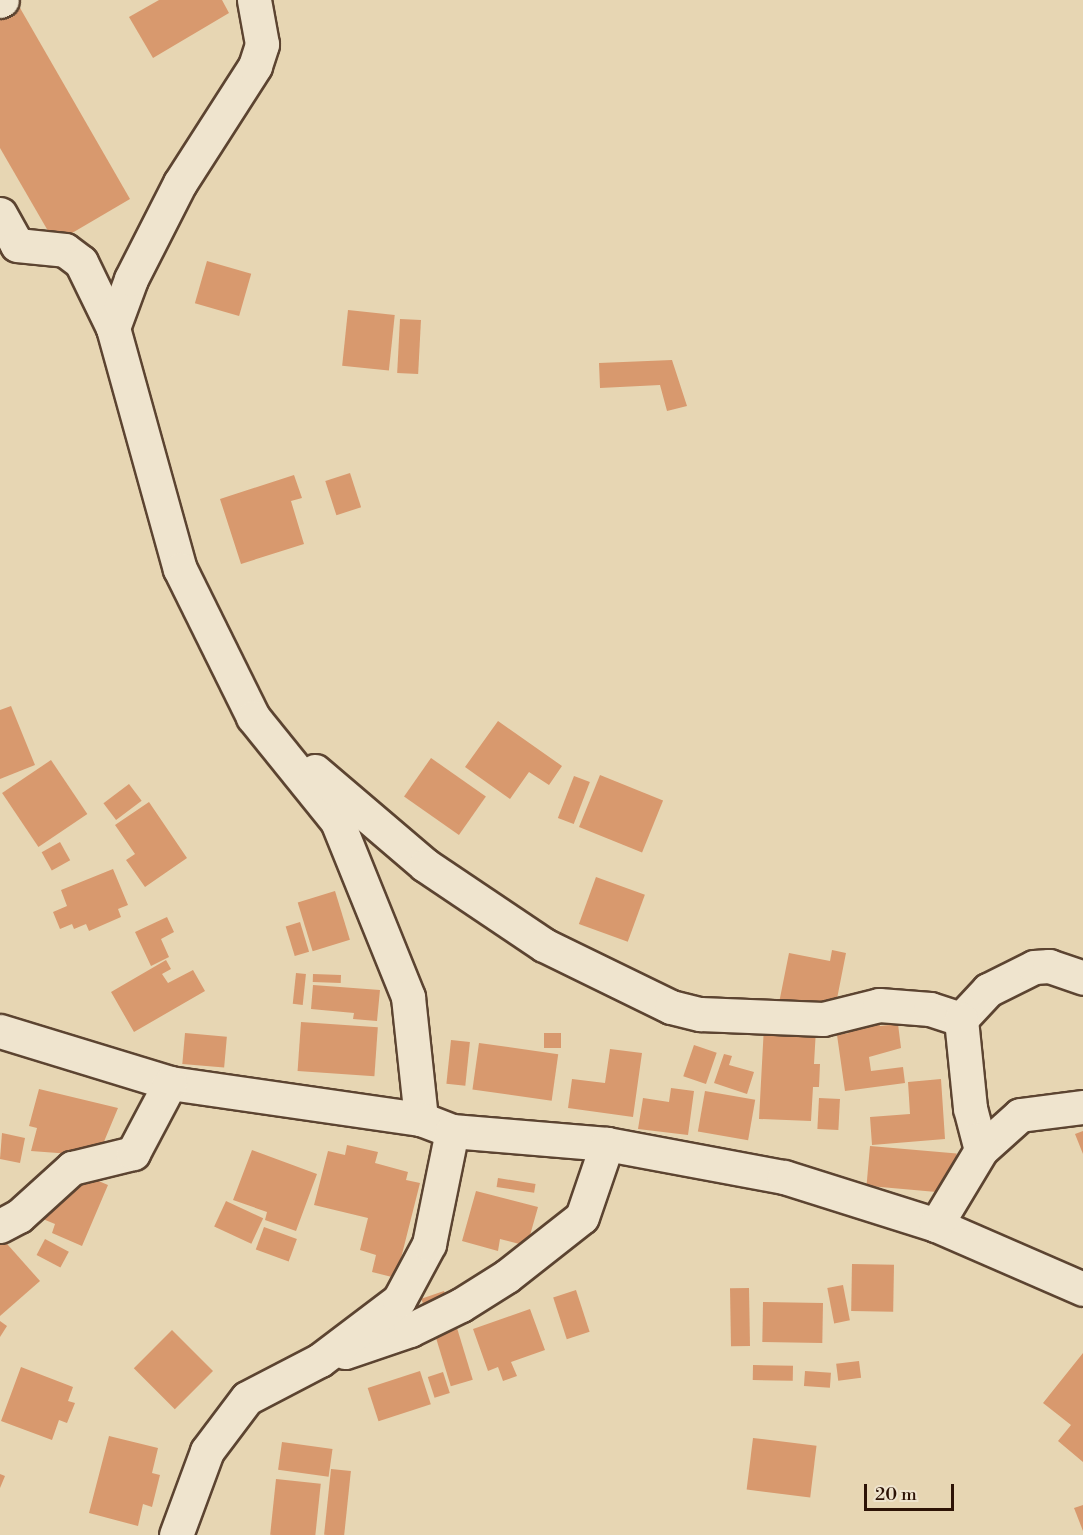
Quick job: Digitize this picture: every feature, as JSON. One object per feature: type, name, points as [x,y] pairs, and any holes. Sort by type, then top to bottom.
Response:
[{"type":"street","points":[[113,328],[131,279],[180,183],[255,66],[262,44],[254,0]]},
{"type":"street","points":[[0,191],[0,209]]},
{"type":"street","points":[[0,214],[17,245],[65,250],[81,262],[113,328],[180,570],[253,717],[337,822],[408,997],[421,1119]]},
{"type":"street","points":[[253,717],[425,865],[544,945],[643,996],[700,1014],[824,1019],[879,1005],[930,1009],[962,1019]]},
{"type":"street","points":[[981,1150],[970,1108],[962,1019],[988,990],[1034,967],[1049,966],[1083,978]]},
{"type":"street","points":[[0,1031],[170,1083],[421,1119],[452,1131],[607,1144],[784,1176],[936,1225],[1083,1289]]},
{"type":"street","points":[[0,1226],[19,1216],[72,1168],[133,1153],[170,1083]]},
{"type":"street","points":[[936,1225],[981,1150],[1020,1115],[1083,1107]]},
{"type":"street","points":[[320,1360],[399,1300],[429,1244],[452,1131]]},
{"type":"street","points":[[176,1535],[207,1451],[247,1398],[320,1360],[410,1330],[507,1276],[582,1217],[607,1144]]},
{"type":"building","points":[[159,0],[222,0],[229,13],[153,58],[129,17]]},
{"type":"building","points":[[16,1],[130,199],[55,243],[0,148],[0,11]]},
{"type":"building","points":[[207,261],[251,274],[239,316],[195,303]]},
{"type":"building","points":[[348,310],[395,315],[389,371],[342,366]]},
{"type":"building","points":[[400,319],[421,320],[418,374],[397,373]]},
{"type":"building","points":[[672,360],[687,406],[667,411],[660,385],[600,388],[599,363]]},
{"type":"building","points":[[350,473],[361,507],[336,515],[325,481]]},
{"type":"building","points":[[294,475],[302,498],[291,501],[304,544],[241,564],[220,499]]},
{"type":"building","points":[[11,706],[35,765],[0,779],[0,710]]},
{"type":"building","points":[[498,721],[562,766],[549,785],[529,772],[510,799],[465,767]]},
{"type":"building","points":[[431,758],[486,796],[459,835],[404,797]]},
{"type":"building","points":[[51,760],[87,814],[38,847],[2,793]]},
{"type":"building","points":[[600,775],[663,800],[642,852],[579,827]]},
{"type":"building","points":[[574,776],[590,782],[574,824],[558,818]]},
{"type":"building","points":[[129,784],[142,801],[116,820],[103,803]]},
{"type":"building","points":[[149,802],[187,858],[145,887],[126,860],[135,854],[115,825]]},
{"type":"building","points":[[60,842],[70,860],[52,871],[42,852]]},
{"type":"building","points":[[113,869],[128,905],[118,909],[121,917],[89,931],[86,924],[74,929],[72,924],[60,929],[53,912],[67,906],[61,890]]},
{"type":"building","points":[[596,877],[645,895],[628,942],[579,924]]},
{"type":"building","points":[[335,891],[350,940],[313,951],[298,902]]},
{"type":"building","points":[[167,917],[174,932],[161,939],[169,957],[151,966],[135,932]]},
{"type":"building","points":[[300,922],[309,952],[295,956],[286,926]]},
{"type":"building","points":[[832,950],[846,953],[834,1014],[779,1003],[789,953],[830,961]]},
{"type":"building","points":[[166,960],[171,969],[162,974],[168,983],[193,970],[205,991],[134,1032],[111,992]]},
{"type":"building","points":[[296,973],[306,974],[303,1005],[293,1004]]},
{"type":"building","points":[[313,974],[341,975],[341,983],[313,982]]},
{"type":"building","points":[[313,985],[380,990],[377,1021],[353,1019],[354,1013],[311,1009]]},
{"type":"building","points":[[879,1018],[880,1026],[898,1024],[901,1048],[869,1057],[871,1071],[903,1067],[905,1083],[845,1091],[837,1035],[849,1033],[848,1022]]},
{"type":"building","points":[[301,1022],[378,1027],[374,1076],[298,1071]]},
{"type":"building","points":[[764,1026],[816,1029],[814,1064],[820,1064],[819,1087],[813,1087],[811,1121],[759,1119]]},
{"type":"building","points":[[185,1033],[227,1037],[224,1068],[182,1064]]},
{"type":"building","points":[[544,1033],[561,1033],[561,1048],[544,1048]]},
{"type":"building","points":[[451,1040],[470,1042],[465,1086],[446,1084]]},
{"type":"building","points":[[479,1043],[558,1054],[552,1101],[472,1090]]},
{"type":"building","points":[[694,1045],[717,1053],[706,1084],[683,1076]]},
{"type":"building","points":[[610,1049],[642,1053],[633,1117],[568,1108],[572,1079],[605,1083]]},
{"type":"building","points":[[724,1054],[732,1056],[729,1065],[754,1072],[747,1094],[714,1083]]},
{"type":"building","points":[[941,1079],[945,1139],[872,1145],[870,1117],[910,1114],[908,1082]]},
{"type":"building","points":[[671,1088],[694,1091],[688,1135],[638,1129],[643,1098],[669,1102]]},
{"type":"building","points":[[39,1089],[118,1108],[98,1156],[31,1151],[37,1128],[29,1126]]},
{"type":"building","points":[[705,1091],[755,1100],[748,1140],[698,1131]]},
{"type":"building","points":[[819,1098],[840,1099],[838,1130],[817,1129]]},
{"type":"building","points":[[1083,1131],[1083,1154],[1075,1134]]},
{"type":"building","points":[[2,1133],[25,1138],[20,1163],[0,1159]]},
{"type":"building","points":[[347,1145],[378,1152],[375,1163],[408,1172],[406,1180],[420,1183],[396,1278],[372,1272],[376,1255],[360,1250],[368,1218],[314,1205],[328,1151],[345,1155]]},
{"type":"building","points":[[870,1146],[957,1154],[953,1193],[867,1186]]},
{"type":"building","points":[[252,1150],[317,1174],[296,1231],[265,1220],[267,1212],[233,1200]]},
{"type":"building","points":[[75,1171],[108,1185],[82,1246],[52,1233],[55,1224],[38,1217],[48,1194],[63,1200]]},
{"type":"building","points":[[498,1178],[536,1184],[534,1193],[497,1187]]},
{"type":"building","points":[[476,1191],[538,1207],[527,1246],[500,1239],[498,1251],[462,1241]]},
{"type":"building","points":[[226,1201],[263,1218],[251,1244],[214,1226]]},
{"type":"building","points":[[264,1227],[297,1239],[289,1262],[256,1250]]},
{"type":"building","points":[[0,1236],[40,1281],[0,1316]]},
{"type":"building","points":[[45,1239],[69,1252],[60,1268],[37,1255]]},
{"type":"building","points":[[852,1264],[894,1265],[893,1312],[851,1311]]},
{"type":"building","points":[[843,1285],[850,1320],[834,1323],[827,1288]]},
{"type":"building","points":[[730,1288],[749,1288],[750,1346],[731,1346]]},
{"type":"building","points":[[576,1290],[590,1332],[567,1339],[553,1297]]},
{"type":"building","points":[[444,1291],[450,1308],[427,1316],[421,1299]]},
{"type":"building","points":[[763,1302],[823,1303],[822,1343],[762,1342]]},
{"type":"building","points":[[530,1309],[545,1350],[511,1362],[517,1376],[503,1381],[498,1367],[488,1371],[473,1329]]},
{"type":"building","points":[[0,1321],[7,1326],[0,1337]]},
{"type":"building","points":[[457,1328],[473,1380],[451,1386],[435,1335]]},
{"type":"building","points":[[172,1330],[213,1371],[175,1409],[134,1368]]},
{"type":"building","points":[[1083,1353],[1083,1462],[1058,1441],[1071,1425],[1043,1403]]},
{"type":"building","points":[[859,1361],[861,1378],[838,1381],[836,1364]]},
{"type":"building","points":[[753,1365],[793,1366],[793,1381],[753,1380]]},
{"type":"building","points":[[21,1367],[73,1387],[68,1401],[75,1403],[67,1423],[59,1420],[52,1440],[1,1421]]},
{"type":"building","points":[[420,1371],[431,1404],[379,1421],[368,1388]]},
{"type":"building","points":[[805,1371],[831,1373],[830,1388],[804,1386]]},
{"type":"building","points":[[443,1372],[450,1393],[435,1398],[428,1377]]},
{"type":"building","points":[[109,1436],[158,1448],[152,1473],[160,1475],[152,1507],[143,1504],[138,1526],[89,1513]]},
{"type":"building","points":[[753,1438],[817,1446],[810,1497],[747,1490]]},
{"type":"building","points":[[282,1442],[333,1449],[329,1477],[278,1470]]},
{"type":"building","points":[[331,1469],[351,1471],[344,1535],[324,1535]]},
{"type":"building","points":[[0,1474],[5,1476],[0,1488]]},
{"type":"building","points":[[276,1479],[321,1484],[315,1535],[270,1535]]},
{"type":"building","points":[[1083,1505],[1083,1531],[1074,1508]]}]
